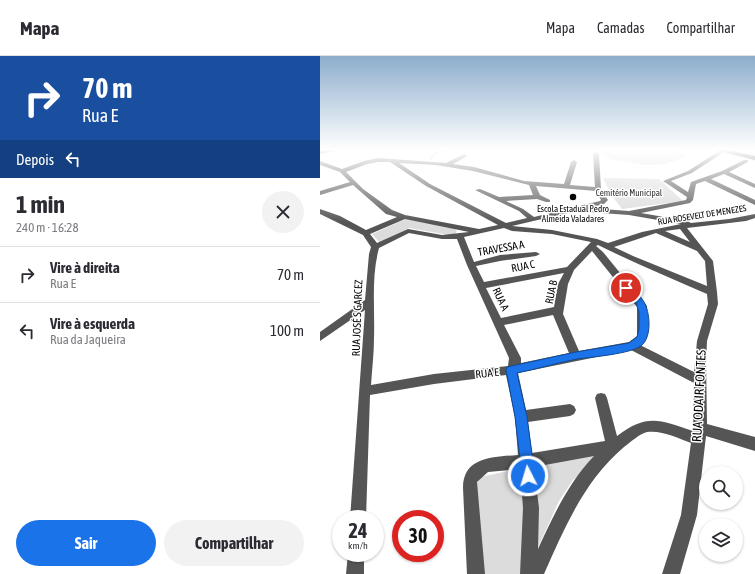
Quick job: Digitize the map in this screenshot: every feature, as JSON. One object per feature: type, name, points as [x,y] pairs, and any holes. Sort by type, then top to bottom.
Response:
[{"type":"street","points":[[345,174],[389,212],[404,217],[480,232]]},
{"type":"street","points":[[412,174],[428,185],[512,230],[552,232],[606,247],[712,292]]},
{"type":"street","points":[[494,174],[532,184],[598,189]]},
{"type":"street","points":[[566,187],[570,174]]},
{"type":"street","points":[[320,211],[366,233],[375,246],[408,231],[442,237],[460,236],[604,202],[605,200],[598,189],[597,174]]},
{"type":"street","points":[[684,174],[666,181],[690,196]]},
{"type":"street","points":[[677,188],[718,174]]},
{"type":"street","points":[[729,174],[755,186]]},
{"type":"street","points":[[706,179],[755,203]]},
{"type":"street","points":[[320,193],[354,183]]},
{"type":"street","points":[[629,213],[685,203],[690,200],[693,183]]},
{"type":"street","points":[[532,184],[537,196],[548,201]]},
{"type":"street","points":[[478,190],[498,198],[520,210],[532,219]]},
{"type":"street","points":[[498,198],[523,199],[537,196]]},
{"type":"street","points":[[520,210],[523,199]]},
{"type":"street","points":[[657,208],[660,218]]},
{"type":"street","points":[[576,209],[629,213],[697,225]]},
{"type":"street","name":"RUA ROSEVELT DE MENEZES","points":[[606,247],[618,242],[682,226],[728,222],[755,216]]},
{"type":"street","points":[[366,233],[404,217]]},
{"type":"street","name":"RUA ODAIR FONTES","points":[[671,574],[689,515],[699,433],[702,341],[713,304],[711,266],[709,260],[682,226]]},
{"type":"street","points":[[658,231],[702,250]]},
{"type":"street","name":"RUA A","points":[[460,236],[471,265],[515,358],[516,365],[511,370]]},
{"type":"street","points":[[594,244],[614,274],[642,306],[644,329],[642,338],[632,346],[700,380]]},
{"type":"street","name":"RUA B","points":[[576,356],[558,314],[563,284],[570,269],[594,244]]},
{"type":"street","name":"RUA JOSÉ S GARCEZ","points":[[358,510],[364,391],[369,341],[371,270],[375,246]]},
{"type":"street","name":"TRAVESSA A","points":[[471,265],[500,258],[536,254]]},
{"type":"street","name":"RUA C","points":[[482,286],[570,269]]},
{"type":"street","points":[[320,337],[370,301]]},
{"type":"street","points":[[498,322],[559,310]]},
{"type":"street","name":"RUA E","points":[[364,391],[434,378],[511,370],[632,346]]},
{"type":"street","points":[[511,370],[521,417],[527,461],[531,508],[529,574]]},
{"type":"street","points":[[601,398],[613,446]]},
{"type":"street","points":[[521,417],[570,410]]},
{"type":"street","points":[[535,574],[578,486],[590,470],[613,446],[632,433],[651,426],[699,433],[755,444]]},
{"type":"street","points":[[476,574],[470,482],[479,469],[486,465],[527,461],[613,446]]},
{"type":"street","points":[[355,574],[356,562]]},
{"type":"green space","name":"Cemitério Municipal","points":[[603,178],[659,179],[683,201],[622,209],[611,194]]},
{"type":"green space","points":[[406,219],[454,228],[457,231],[455,234],[449,235],[409,228],[382,242],[379,242],[372,234]]},
{"type":"green space","points":[[604,448],[593,463],[573,480],[559,501],[534,556],[532,466]]},
{"type":"green space","points":[[521,468],[526,511],[520,574],[480,574],[474,488],[481,477]]},
{"type":"place","name":"Escola Estadual Pedro Almeida Valadares","points":[[573,197]]},
{"type":"route","points":[[528,476],[521,417],[511,370],[632,346],[638,342],[642,338],[644,329],[642,306],[626,288]]}]
